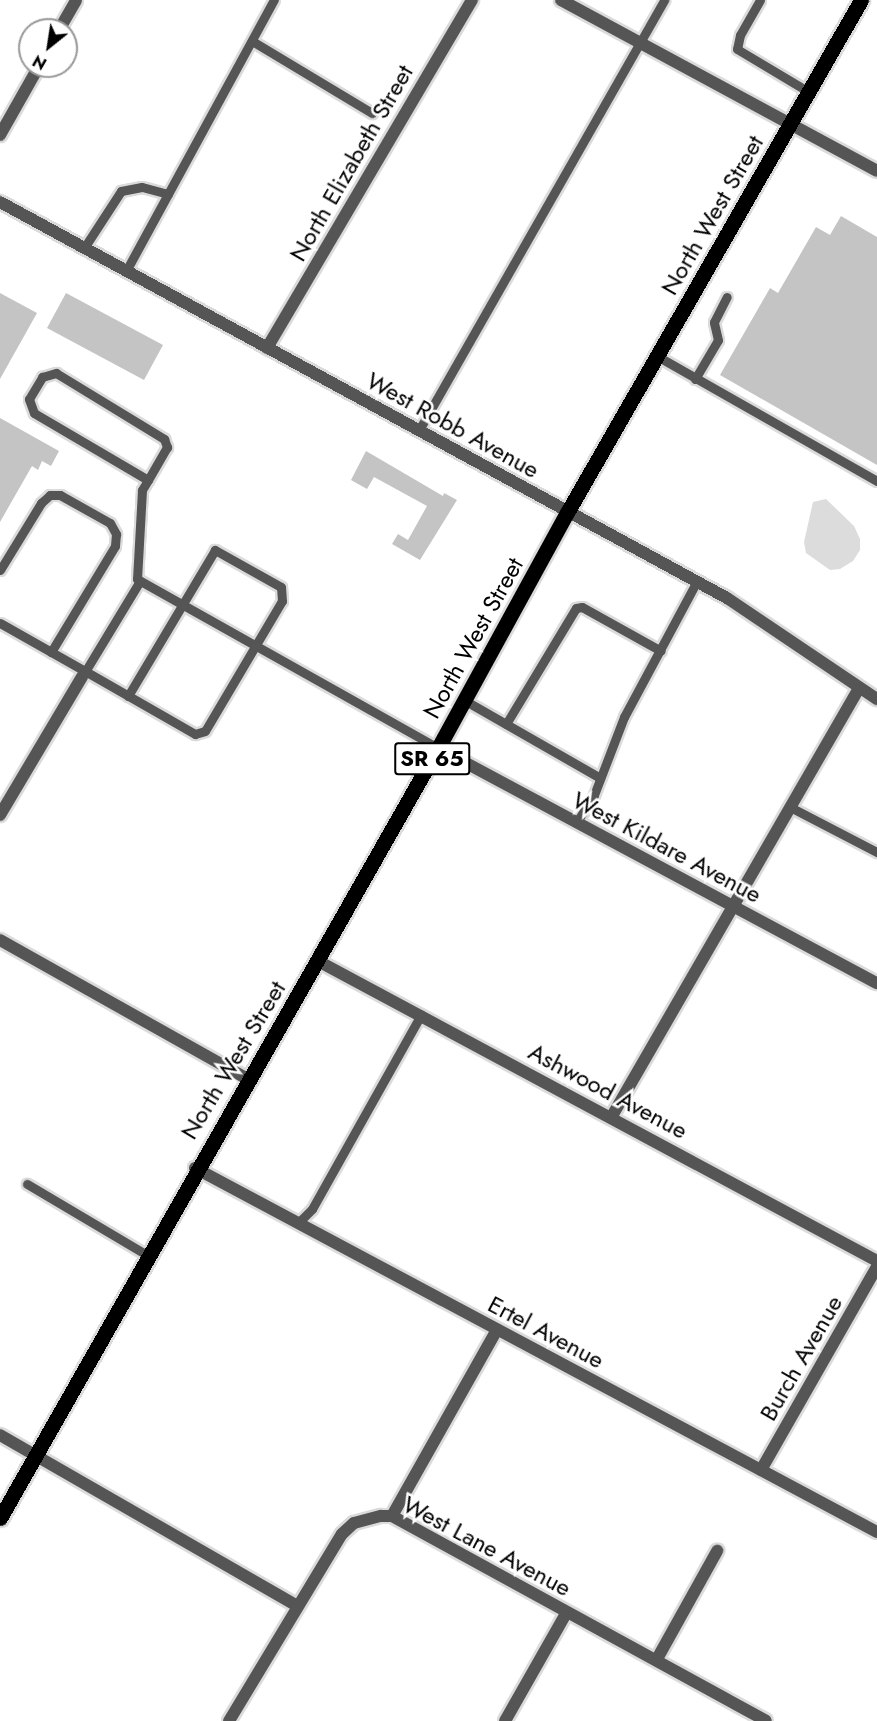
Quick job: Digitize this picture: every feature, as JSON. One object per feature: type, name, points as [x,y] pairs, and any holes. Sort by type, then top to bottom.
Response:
[{"type":"main road","name":"North West Street","points":[[0,1518],[195,1168],[318,961],[568,511],[861,0]]},
{"type":"street","points":[[66,18],[76,0]]},
{"type":"street","name":"North Elizabeth Street","points":[[267,348],[472,0]]},
{"type":"street","points":[[561,0],[877,171]]},
{"type":"street","points":[[0,135],[32,78]]},
{"type":"street","name":"West Robb Avenue","points":[[0,202],[697,581],[751,612],[877,699]]},
{"type":"street","points":[[0,815],[83,674]]},
{"type":"street","points":[[612,1116],[735,907],[859,688]]},
{"type":"street","name":"West Kildare Avenue","points":[[438,748],[877,982]]},
{"type":"street","points":[[0,940],[248,1079]]},
{"type":"street","name":"Ashwood Avenue","points":[[318,961],[612,1116],[877,1261]]},
{"type":"street","name":"Ertel Avenue","points":[[195,1168],[877,1532]]},
{"type":"street","name":"Burch Avenue","points":[[761,1470],[877,1267]]},
{"type":"street","points":[[392,1516],[497,1330]]},
{"type":"street","points":[[0,1435],[297,1606]]},
{"type":"street","name":"West Lane Avenue","points":[[229,1721],[342,1533],[368,1517],[392,1516],[657,1659],[766,1721]]},
{"type":"street","points":[[657,1659],[717,1551]]},
{"type":"street","points":[[505,1721],[567,1612]]},
{"type":"lane","points":[[126,271],[274,0]]},
{"type":"lane","points":[[419,430],[664,0]]},
{"type":"lane","points":[[760,0],[740,35],[736,48],[809,92]]},
{"type":"lane","points":[[252,41],[372,113]]},
{"type":"lane","points":[[84,248],[121,191],[141,187],[168,194]]},
{"type":"lane","points":[[695,379],[718,340],[714,322],[727,297]]},
{"type":"lane","points":[[657,356],[877,482]]},
{"type":"lane","points":[[83,674],[140,581],[142,490],[148,480],[167,447],[154,430],[56,373],[42,377],[29,399],[34,413],[148,480]]},
{"type":"lane","points":[[0,570],[41,503],[50,495],[60,495],[110,523],[116,534],[115,546],[51,652]]},
{"type":"lane","points":[[0,622],[83,674],[128,696],[195,734],[205,731],[282,601],[281,587],[215,550],[128,696]]},
{"type":"lane","points":[[140,581],[438,748]]},
{"type":"lane","points":[[576,823],[600,778],[624,717],[697,581]]},
{"type":"lane","points":[[506,724],[576,608],[582,607],[661,651]]},
{"type":"lane","points":[[464,700],[600,778]]},
{"type":"lane","points":[[792,808],[877,852]]},
{"type":"lane","points":[[298,1223],[312,1209],[421,1015]]},
{"type":"lane","points":[[27,1184],[147,1255]]},
{"type":"shaded area","points":[[826,499],[854,526],[860,539],[860,550],[853,561],[840,569],[830,570],[806,553],[804,542],[813,502]]},
{"type":"building","points":[[841,216],[877,237],[877,465],[720,375],[770,288],[778,293],[816,227],[830,235]]},
{"type":"building","points":[[0,293],[37,313],[0,379]]},
{"type":"building","points":[[66,293],[163,345],[144,380],[47,328]]},
{"type":"building","points":[[0,418],[59,451],[51,466],[42,461],[38,470],[32,466],[0,522]]},
{"type":"building","points":[[366,451],[443,496],[444,493],[457,500],[420,560],[392,544],[398,534],[408,540],[427,506],[374,477],[367,489],[351,480]]}]
